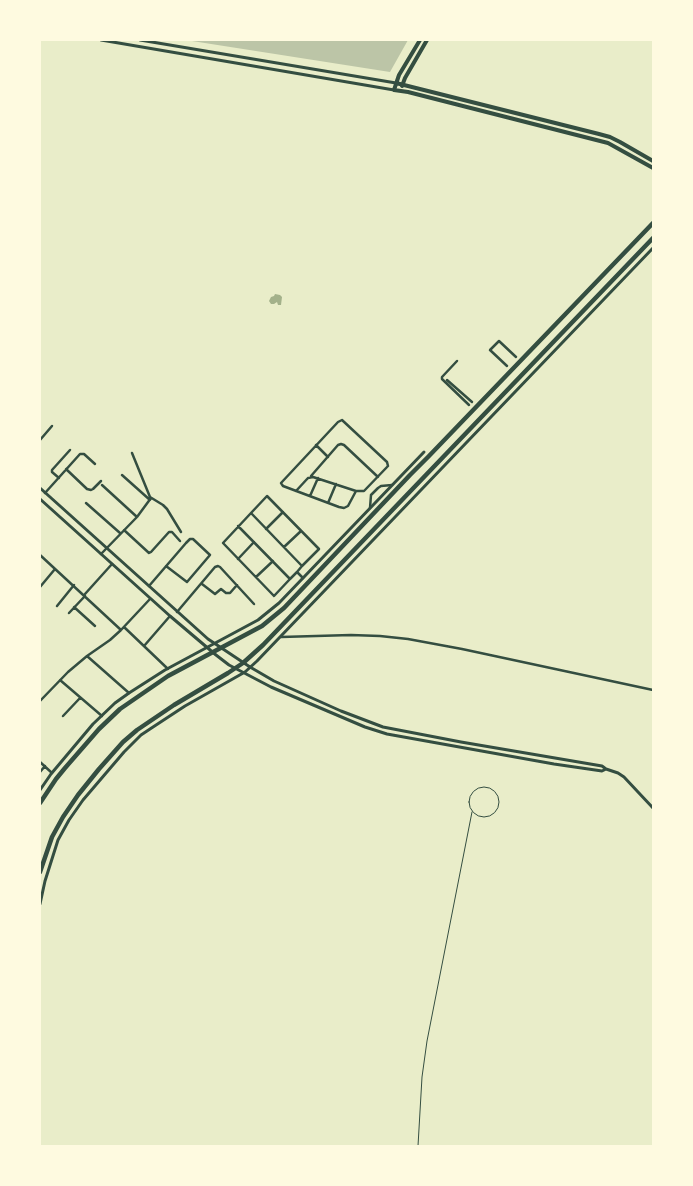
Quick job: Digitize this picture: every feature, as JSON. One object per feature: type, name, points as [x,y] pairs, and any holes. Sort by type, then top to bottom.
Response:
[{"type":"main road","points":[[420,40],[399,75],[394,90],[603,141],[653,168]]},
{"type":"main road","points":[[401,91],[404,78],[427,40]]},
{"type":"main road","points":[[396,83],[599,134],[620,142],[653,161]]},
{"type":"main road","points":[[40,803],[56,779],[93,736],[120,709],[168,676],[270,620],[292,600],[653,223]]},
{"type":"main road","points":[[40,872],[52,837],[63,817],[99,769],[124,742],[141,727],[174,704],[228,673],[253,655],[653,238]]},
{"type":"main road","points":[[424,452],[428,457]]},
{"type":"main road","points":[[436,464],[440,469]]},
{"type":"street","points":[[101,40],[394,90]]},
{"type":"street","points":[[140,40],[396,83]]},
{"type":"street","points":[[40,904],[58,840],[69,820],[83,800],[124,752],[141,736],[178,710],[250,667],[281,637],[653,248]]},
{"type":"street","points":[[507,366],[490,350],[499,341],[516,357]]},
{"type":"street","points":[[457,361],[442,379],[469,405]]},
{"type":"street","points":[[447,380],[472,402]]},
{"type":"street","points":[[310,477],[356,491],[364,491],[388,466],[342,420],[281,483],[283,486],[346,508],[356,491]]},
{"type":"street","points":[[40,440],[52,426]]},
{"type":"street","points":[[296,491],[341,444],[378,477]]},
{"type":"street","points":[[316,445],[328,457]]},
{"type":"street","points":[[58,478],[52,470],[70,450]]},
{"type":"street","points":[[40,790],[52,773],[102,716],[129,693],[168,669],[258,620],[279,603],[424,452]]},
{"type":"street","points":[[46,493],[82,453],[95,464]]},
{"type":"street","points":[[132,453],[151,499]]},
{"type":"street","points":[[66,469],[88,489],[94,489],[101,483],[136,516]]},
{"type":"street","points":[[122,475],[151,499],[163,505],[181,532]]},
{"type":"street","points":[[310,496],[318,478]]},
{"type":"street","points":[[328,503],[336,484]]},
{"type":"street","points":[[370,485],[375,491]]},
{"type":"street","points":[[370,508],[370,499],[375,491],[381,486],[392,485]]},
{"type":"street","points":[[40,488],[208,639],[274,681],[383,727],[602,766],[624,776],[653,808]]},
{"type":"street","points":[[267,496],[283,512],[319,549],[274,596],[223,543],[267,496]]},
{"type":"street","points":[[40,499],[170,616],[229,665],[271,686],[365,727],[381,732],[481,752],[602,771],[606,769]]},
{"type":"street","points":[[102,554],[151,499]]},
{"type":"street","points":[[86,503],[120,534]]},
{"type":"street","points":[[266,529],[283,512]]},
{"type":"street","points":[[251,513],[302,566]]},
{"type":"street","points":[[238,526],[290,579]]},
{"type":"street","points":[[124,530],[149,553],[169,532],[172,532],[180,541]]},
{"type":"street","points":[[284,547],[301,531]]},
{"type":"street","points":[[149,586],[166,566],[190,539],[193,539],[210,555],[187,582],[166,566]]},
{"type":"street","points":[[238,558],[254,542]]},
{"type":"street","points":[[40,555],[121,630]]},
{"type":"street","points":[[256,577],[273,561]]},
{"type":"street","points":[[69,613],[112,564]]},
{"type":"street","points":[[177,612],[218,566],[254,604]]},
{"type":"street","points":[[40,587],[55,569]]},
{"type":"street","points":[[297,572],[303,578]]},
{"type":"street","points":[[202,584],[215,594],[221,590],[228,594],[237,585]]},
{"type":"street","points":[[57,606],[74,585]]},
{"type":"street","points":[[40,701],[87,656],[121,630],[150,598]]},
{"type":"street","points":[[74,607],[95,626]]},
{"type":"street","points":[[144,646],[170,616]]},
{"type":"street","points":[[124,627],[168,669]]},
{"type":"street","points":[[281,637],[350,634],[408,639],[653,690]]},
{"type":"street","points":[[87,656],[129,693]]},
{"type":"street","points":[[60,680],[102,716]]},
{"type":"street","points":[[63,716],[80,698]]},
{"type":"street","points":[[481,752],[482,745]]},
{"type":"street","points":[[40,762],[52,773]]},
{"type":"street","points":[[40,772],[45,766]]},
{"type":"lane","points":[[418,1146],[422,1077],[472,812],[470,798],[475,791],[483,787],[496,794],[499,804],[490,816],[480,817],[472,812]]},
{"type":"shaded area","points":[[275,294],[282,297],[281,305],[278,305],[277,302],[271,304],[269,301]]},
{"type":"building","points":[[192,40],[408,40],[390,72]]}]
